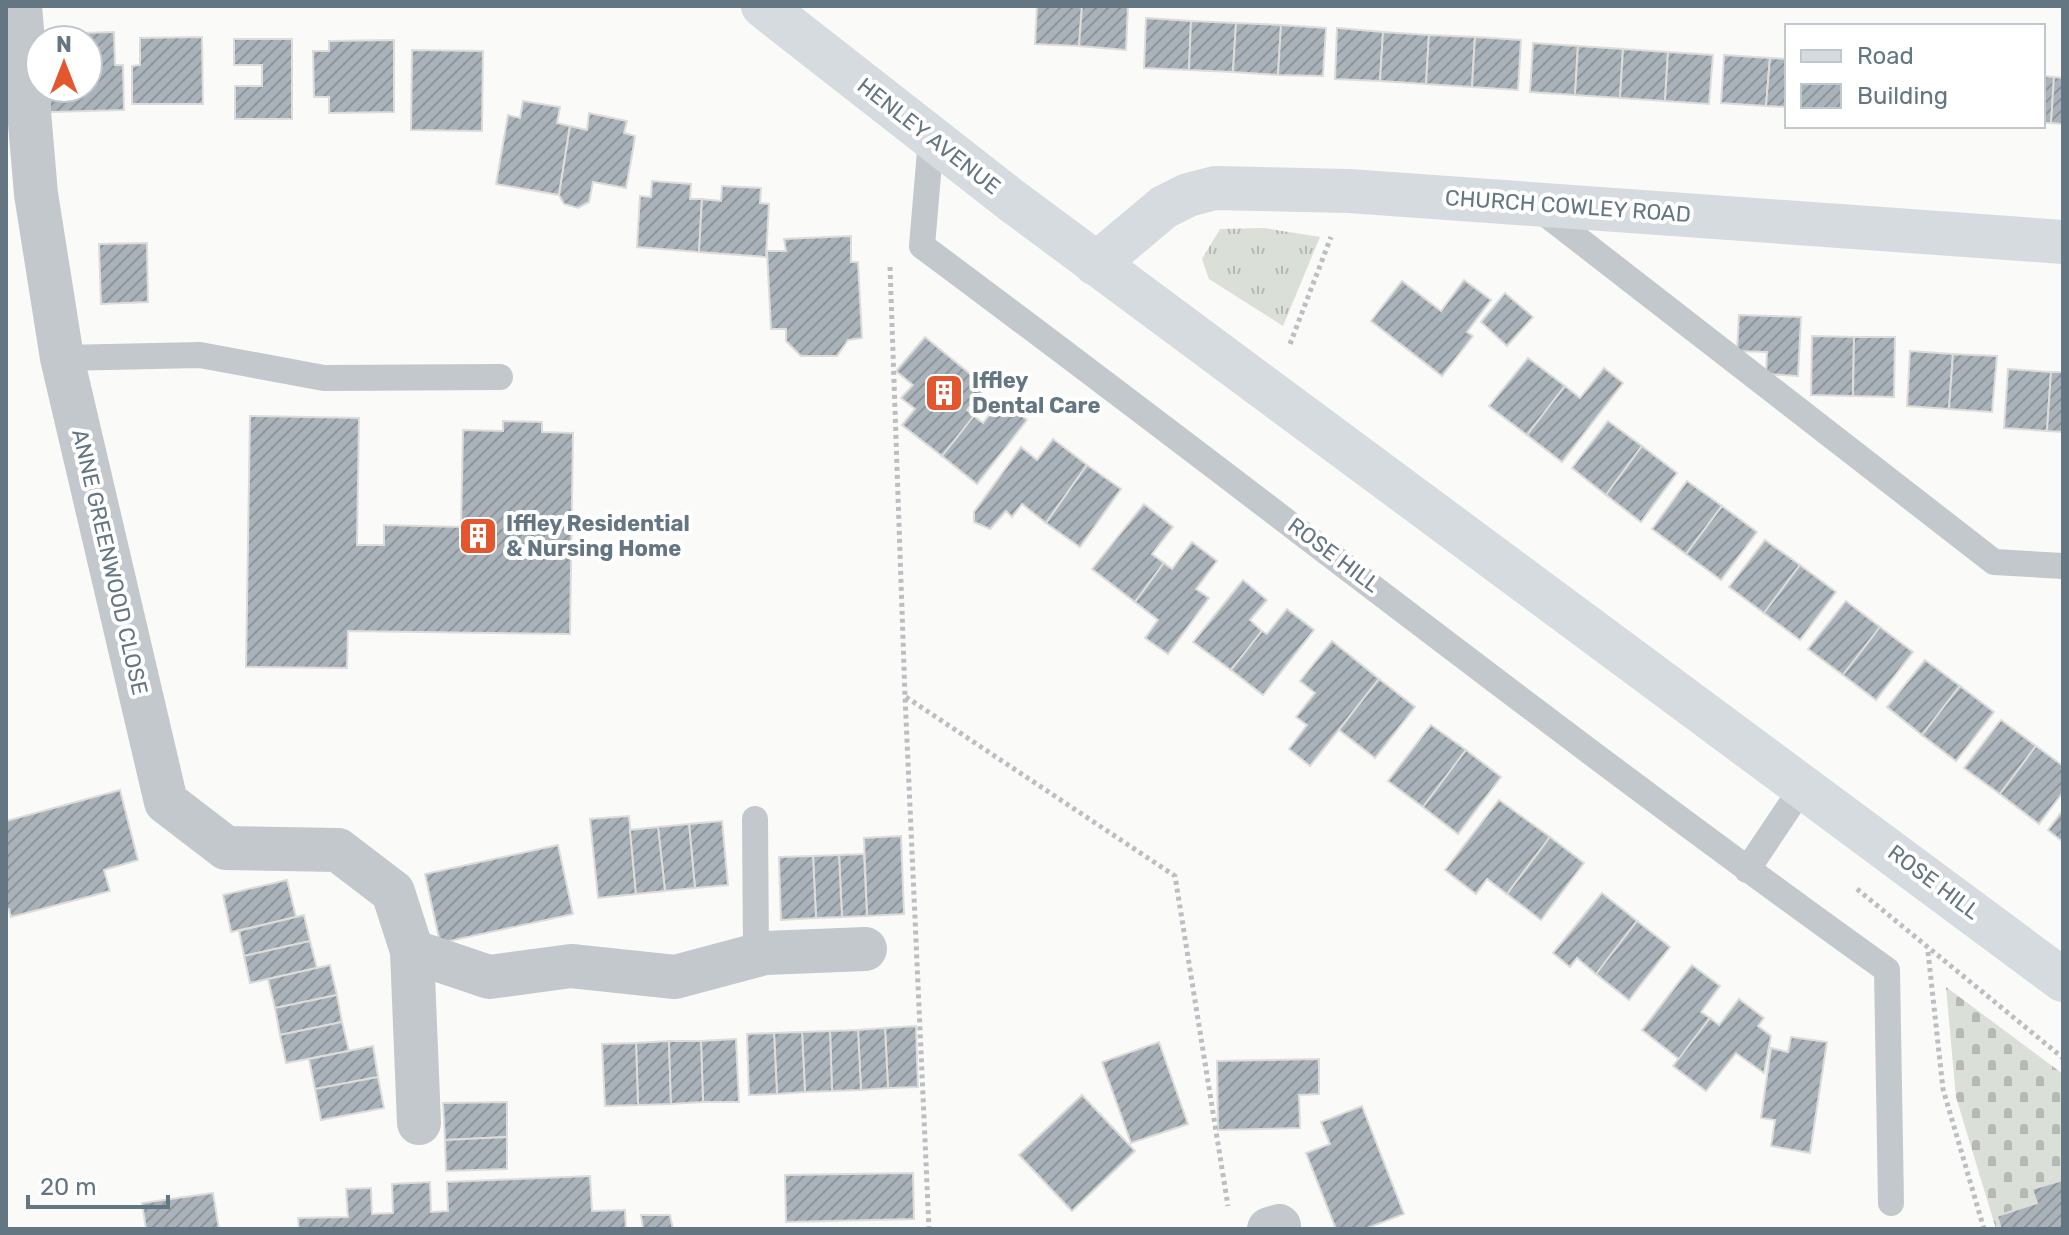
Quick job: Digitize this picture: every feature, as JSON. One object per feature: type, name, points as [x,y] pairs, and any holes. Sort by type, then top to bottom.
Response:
[{"type":"main road","name":"HENLEY AVENUE","points":[[763,6],[1096,264]]},
{"type":"main road","name":"CHURCH COWLEY ROAD","points":[[1096,264],[1164,207],[1188,195],[1215,188],[1349,191],[2063,242]]},
{"type":"main road","name":"ROSE HILL","points":[[1096,264],[1804,785],[2063,980]]},
{"type":"street","name":"ANNE GREENWOOD CLOSE","points":[[20,6],[36,194],[62,358],[166,802],[226,848],[338,850],[393,892],[412,951],[419,1123]]},
{"type":"street","points":[[412,951],[489,977],[571,966],[675,977],[756,956],[865,949]]},
{"type":"lane","name":"ROSE HILL","points":[[931,139],[922,246],[1159,422],[1747,870]]},
{"type":"lane","points":[[1532,203],[1994,562],[2063,566]]},
{"type":"lane","points":[[62,358],[200,355],[324,378],[500,377]]},
{"type":"lane","points":[[1804,785],[1747,870],[1887,970],[1891,1203]]},
{"type":"lane","points":[[755,819],[756,956]]},
{"type":"path","points":[[1290,344],[1349,191]]},
{"type":"path","points":[[892,263],[889,271],[905,696],[929,1229]]},
{"type":"path","points":[[905,696],[1175,876],[1229,1214]]},
{"type":"path","points":[[1847,880],[1928,951],[2063,1058]]},
{"type":"path","points":[[1928,951],[1943,1089],[1984,1229]]},
{"type":"green space","points":[[1264,228],[1320,237],[1283,326],[1209,279],[1202,259],[1220,229]]},
{"type":"green space","points":[[1946,987],[2063,1074],[2063,1229],[1996,1229],[1956,1097]]},
{"type":"building","points":[[1037,6],[1082,6],[1079,46],[1035,44]]},
{"type":"building","points":[[1082,6],[1128,6],[1126,50],[1079,46]]},
{"type":"building","points":[[1146,18],[1191,21],[1189,70],[1144,68]]},
{"type":"building","points":[[1191,21],[1236,23],[1233,72],[1189,70]]},
{"type":"building","points":[[1236,23],[1281,25],[1278,75],[1233,72]]},
{"type":"building","points":[[1281,25],[1326,28],[1323,76],[1278,75]]},
{"type":"building","points":[[1337,28],[1383,32],[1380,81],[1335,79]]},
{"type":"building","points":[[104,32],[114,32],[115,65],[123,65],[124,110],[50,112],[50,104],[104,104]]},
{"type":"building","points":[[1383,32],[1429,35],[1426,84],[1380,81]]},
{"type":"building","points":[[1429,35],[1475,37],[1472,87],[1426,84]]},
{"type":"building","points":[[202,37],[203,104],[132,104],[132,66],[140,65],[140,38]]},
{"type":"building","points":[[1475,37],[1521,40],[1518,90],[1472,87]]},
{"type":"building","points":[[234,39],[292,39],[292,119],[235,119],[235,86],[262,86],[262,65],[234,65]]},
{"type":"building","points":[[394,40],[394,112],[329,113],[329,97],[314,97],[313,51],[329,51],[329,41]]},
{"type":"building","points":[[1533,43],[1578,46],[1575,95],[1530,92]]},
{"type":"building","points":[[1578,46],[1623,49],[1620,98],[1575,95]]},
{"type":"building","points":[[1623,49],[1668,52],[1665,101],[1620,98]]},
{"type":"building","points":[[412,50],[483,51],[482,131],[411,130]]},
{"type":"building","points":[[1668,52],[1713,55],[1709,104],[1665,101]]},
{"type":"building","points":[[1724,55],[1770,58],[1766,106],[1721,103]]},
{"type":"building","points":[[1770,58],[1785,59],[1785,107],[1766,106]]},
{"type":"building","points":[[2045,76],[2054,77],[2051,123],[2045,123]]},
{"type":"building","points":[[2054,77],[2063,78],[2063,124],[2051,123]]},
{"type":"building","points":[[523,101],[560,107],[557,123],[570,126],[559,195],[496,184],[508,115],[520,118]]},
{"type":"building","points":[[589,113],[627,121],[624,133],[635,136],[626,188],[593,182],[589,202],[578,208],[564,204],[559,195],[570,126],[587,130]]},
{"type":"building","points":[[652,181],[691,184],[690,199],[702,199],[699,252],[637,247],[640,196],[651,197]]},
{"type":"building","points":[[722,186],[761,188],[760,203],[769,204],[766,257],[699,252],[702,199],[721,201]]},
{"type":"building","points":[[851,236],[851,262],[858,262],[862,338],[848,340],[837,356],[801,356],[786,341],[786,329],[771,329],[767,251],[786,251],[784,239]]},
{"type":"building","points":[[147,243],[148,302],[101,304],[99,244]]},
{"type":"building","points":[[1464,280],[1491,300],[1467,332],[1473,336],[1442,376],[1371,321],[1402,281],[1441,311]]},
{"type":"building","points":[[1505,293],[1533,317],[1507,346],[1481,322]]},
{"type":"building","points":[[1739,315],[1801,317],[1798,376],[1766,374],[1767,352],[1737,351]]},
{"type":"building","points":[[1812,336],[1854,337],[1853,396],[1811,395]]},
{"type":"building","name":"Iffley Dental Care","points":[[925,337],[986,387],[967,410],[974,416],[942,456],[902,425],[915,409],[901,398],[913,385],[896,371]]},
{"type":"building","points":[[1854,337],[1895,337],[1894,397],[1853,396]]},
{"type":"building","points":[[1910,351],[1953,354],[1949,409],[1907,406]]},
{"type":"building","points":[[1953,354],[1997,356],[1992,412],[1949,409]]},
{"type":"building","points":[[1528,358],[1565,386],[1527,435],[1489,406]]},
{"type":"building","points":[[1604,368],[1623,383],[1562,462],[1527,435],[1565,386],[1580,398]]},
{"type":"building","points":[[2008,369],[2051,372],[2047,431],[2004,428]]},
{"type":"building","points":[[2051,372],[2063,372],[2063,432],[2047,431]]},
{"type":"building","points":[[1001,399],[1027,420],[977,484],[942,456],[974,416],[983,423]]},
{"type":"building","name":"Iffley Residential & Nursing Home","points":[[250,416],[359,418],[357,545],[384,545],[384,525],[461,527],[463,430],[503,431],[503,421],[542,422],[542,432],[573,433],[570,634],[348,631],[347,668],[246,667]]},
{"type":"building","points":[[1608,421],[1642,446],[1606,495],[1572,468]]},
{"type":"building","points":[[1053,439],[1087,465],[1046,523],[1022,504],[1012,517],[1006,511],[990,529],[974,522],[974,512],[1021,447],[1037,460]]},
{"type":"building","points":[[1642,446],[1677,473],[1641,522],[1606,495]]},
{"type":"building","points":[[1087,465],[1121,489],[1080,547],[1046,523]]},
{"type":"building","points":[[1687,481],[1722,506],[1686,554],[1652,529]]},
{"type":"building","points":[[1144,504],[1173,527],[1152,554],[1164,563],[1135,602],[1092,569]]},
{"type":"building","points":[[1722,506],[1757,532],[1721,580],[1686,554]]},
{"type":"building","points":[[1765,540],[1800,565],[1764,613],[1729,587]]},
{"type":"building","points":[[1192,542],[1217,561],[1196,589],[1209,598],[1168,654],[1145,638],[1158,620],[1135,602],[1164,563],[1172,569]]},
{"type":"building","points":[[1800,565],[1836,592],[1800,640],[1764,613]]},
{"type":"building","points":[[1243,580],[1267,600],[1250,620],[1262,631],[1231,670],[1193,642]]},
{"type":"building","points":[[1846,601],[1880,627],[1843,675],[1808,649]]},
{"type":"building","points":[[1287,609],[1314,630],[1263,695],[1231,670],[1262,631],[1267,634]]},
{"type":"building","points":[[1880,627],[1913,652],[1876,700],[1843,675]]},
{"type":"building","points":[[1332,641],[1379,679],[1310,766],[1289,749],[1307,725],[1296,717],[1315,693],[1300,681]]},
{"type":"building","points":[[1925,660],[1960,686],[1922,735],[1887,707]]},
{"type":"building","points":[[1379,679],[1415,707],[1375,758],[1339,730]]},
{"type":"building","points":[[1960,686],[1994,712],[1956,761],[1922,735]]},
{"type":"building","points":[[2001,720],[2036,746],[2000,794],[1964,768]]},
{"type":"building","points":[[1431,725],[1466,750],[1423,807],[1388,781]]},
{"type":"building","points":[[2036,746],[2063,766],[2063,792],[2039,824],[2000,794]]},
{"type":"building","points":[[1466,750],[1501,777],[1458,834],[1423,807]]},
{"type":"building","points":[[120,790],[138,860],[104,870],[110,891],[11,917],[9,909],[6,910],[6,821]]},
{"type":"building","points":[[1499,800],[1550,837],[1507,894],[1487,879],[1476,894],[1445,870]]},
{"type":"building","points":[[2063,810],[2063,842],[2048,830]]},
{"type":"building","points":[[629,816],[636,894],[598,898],[590,819]]},
{"type":"building","points":[[722,821],[728,885],[695,888],[689,824]]},
{"type":"building","points":[[689,824],[695,888],[665,891],[658,827]]},
{"type":"building","points":[[658,827],[665,891],[636,894],[630,830]]},
{"type":"building","points":[[901,836],[904,914],[867,916],[864,838]]},
{"type":"building","points":[[1550,837],[1584,863],[1541,920],[1507,894]]},
{"type":"building","points":[[558,845],[573,914],[440,943],[425,874]]},
{"type":"building","points":[[864,854],[867,916],[842,917],[839,855]]},
{"type":"building","points":[[839,855],[842,917],[816,918],[813,856]]},
{"type":"building","points":[[813,856],[816,918],[781,920],[779,857]]},
{"type":"building","points":[[287,880],[296,917],[231,932],[223,895]]},
{"type":"building","points":[[1602,893],[1637,921],[1596,974],[1577,958],[1570,967],[1553,953]]},
{"type":"building","points":[[304,915],[310,941],[244,956],[239,931]]},
{"type":"building","points":[[1637,921],[1670,947],[1629,1000],[1596,974]]},
{"type":"building","points":[[310,941],[317,968],[250,983],[244,956]]},
{"type":"building","points":[[330,965],[337,995],[275,1008],[268,979]]},
{"type":"building","points":[[1692,965],[1720,986],[1701,1012],[1710,1018],[1679,1059],[1642,1030]]},
{"type":"building","points":[[337,995],[342,1022],[280,1035],[275,1008]]},
{"type":"building","points":[[1739,999],[1764,1018],[1758,1026],[1771,1036],[1764,1073],[1736,1053],[1706,1091],[1673,1066],[1710,1018],[1719,1025]]},
{"type":"building","points":[[342,1022],[349,1051],[286,1063],[280,1035]]},
{"type":"building","points":[[916,1026],[918,1087],[888,1088],[885,1028]]},
{"type":"building","points":[[885,1028],[888,1088],[861,1090],[858,1030]]},
{"type":"building","points":[[858,1030],[861,1090],[832,1091],[830,1031]]},
{"type":"building","points":[[830,1031],[832,1091],[805,1092],[802,1032]]},
{"type":"building","points":[[802,1032],[805,1092],[777,1094],[774,1033]]},
{"type":"building","points":[[774,1033],[777,1094],[749,1095],[747,1034]]},
{"type":"building","points":[[1791,1037],[1827,1042],[1810,1153],[1771,1146],[1775,1120],[1761,1118],[1771,1048],[1788,1052]]},
{"type":"building","points":[[736,1039],[739,1102],[703,1102],[701,1041]]},
{"type":"building","points":[[669,1041],[671,1104],[638,1105],[636,1043]]},
{"type":"building","points":[[669,1041],[701,1041],[703,1102],[671,1104]]},
{"type":"building","points":[[1159,1042],[1188,1124],[1131,1143],[1102,1062]]},
{"type":"building","points":[[636,1043],[638,1105],[605,1106],[602,1044]]},
{"type":"building","points":[[373,1046],[378,1077],[315,1089],[309,1059]]},
{"type":"building","points":[[1319,1059],[1319,1094],[1299,1095],[1300,1128],[1218,1130],[1217,1061]]},
{"type":"building","points":[[378,1077],[384,1108],[321,1120],[315,1089]]},
{"type":"building","points":[[1082,1095],[1135,1151],[1072,1211],[1019,1155]]},
{"type":"building","points":[[507,1102],[507,1137],[445,1140],[443,1103]]},
{"type":"building","points":[[1362,1106],[1404,1214],[1365,1229],[1336,1229],[1306,1153],[1330,1144],[1321,1122]]},
{"type":"building","points":[[507,1137],[507,1169],[446,1171],[445,1140]]},
{"type":"building","points":[[913,1173],[914,1219],[786,1222],[785,1175]]},
{"type":"building","points":[[590,1176],[592,1211],[625,1210],[626,1229],[299,1229],[298,1218],[348,1217],[346,1189],[371,1188],[372,1214],[393,1213],[392,1184],[430,1182],[431,1212],[448,1211],[447,1182]]},
{"type":"building","points":[[2063,1180],[2063,1229],[2001,1229],[1997,1216],[2037,1203],[2032,1189]]},
{"type":"building","points":[[213,1193],[219,1229],[146,1229],[142,1203]]},
{"type":"building","points":[[641,1215],[670,1215],[673,1229],[643,1229]]},
{"type":"place","name":"Iffley Dental Care","points":[[944,393]]},
{"type":"place","name":"Iffley Residential & Nursing Home","points":[[478,536]]}]
